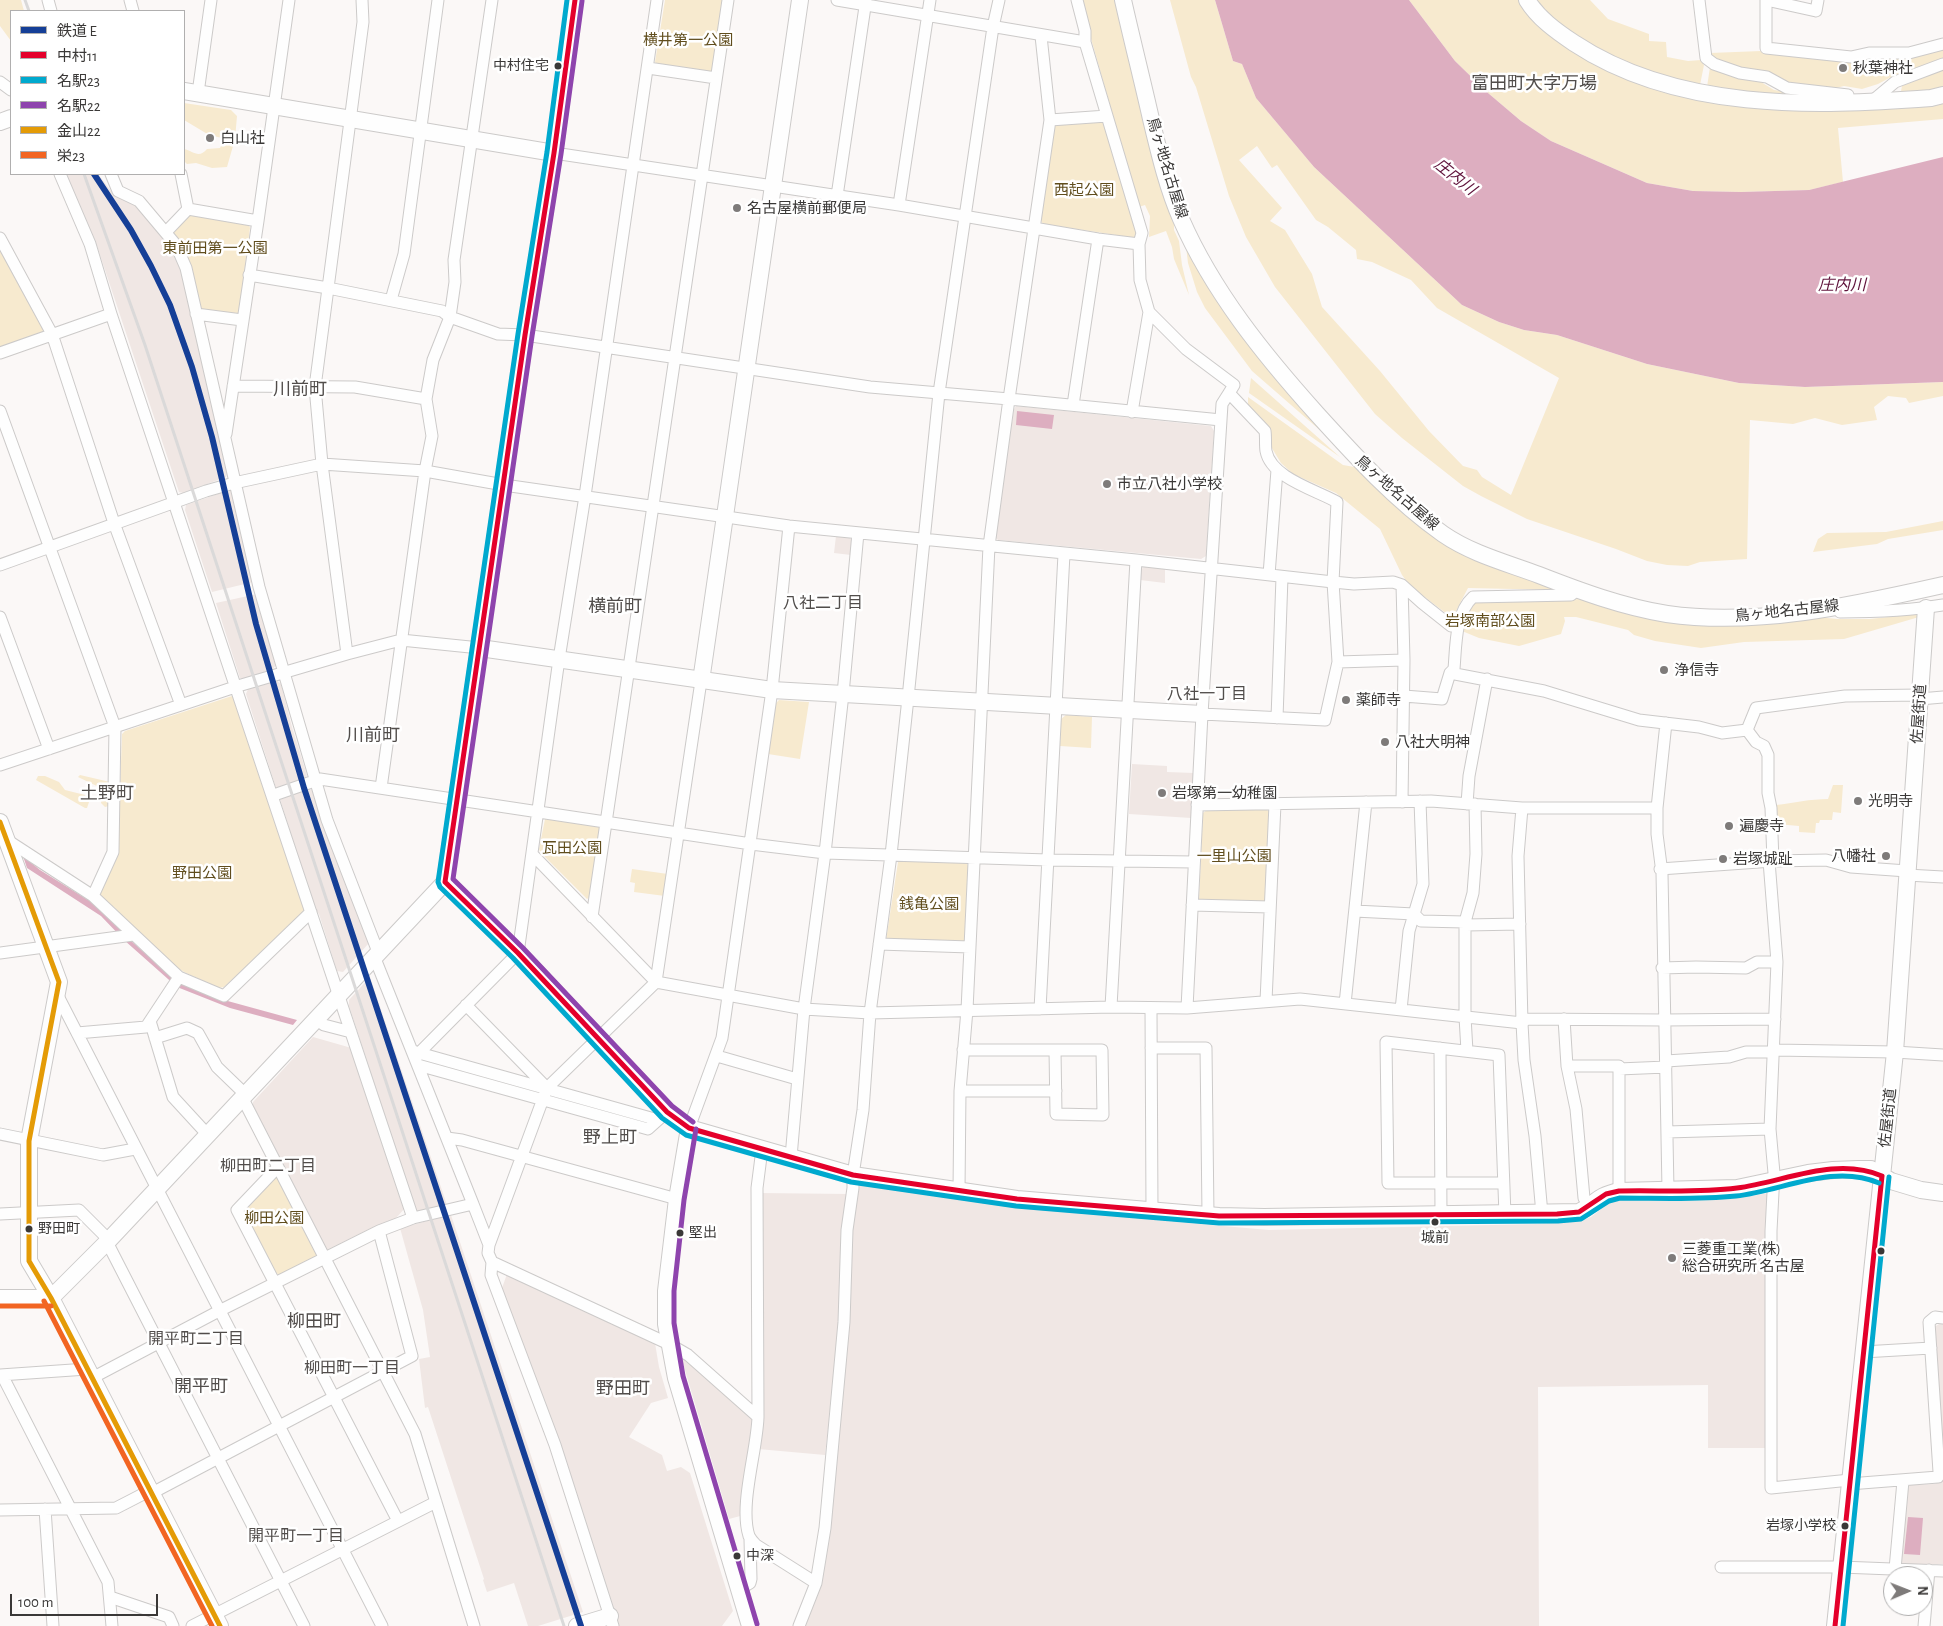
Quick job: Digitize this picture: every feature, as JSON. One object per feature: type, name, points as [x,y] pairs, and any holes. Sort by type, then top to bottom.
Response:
[{"type":"street","points":[[211,0],[191,92],[554,153],[899,205],[1098,239],[1139,244]]},
{"type":"street","points":[[225,441],[289,0]]},
{"type":"street","points":[[347,654],[322,464],[315,387],[363,22],[362,0]]},
{"type":"street","points":[[391,300],[404,254],[438,0]]},
{"type":"street","points":[[381,788],[400,640],[432,436],[426,399],[433,360],[450,317],[455,282],[454,260],[492,0]]},
{"type":"street","points":[[0,1298],[52,1298],[108,1241],[445,882],[525,335],[554,153],[575,0]]},
{"type":"street","points":[[416,1052],[518,953],[559,659],[585,496],[657,0]]},
{"type":"street","points":[[592,916],[728,0]]},
{"type":"street","points":[[578,1626],[611,1621],[555,1445],[491,1275],[492,1262],[488,1253],[489,1245],[544,1094],[656,982],[726,518],[800,0]]},
{"type":"street","points":[[837,0],[866,2],[1041,36],[1085,42]]},
{"type":"street","points":[[899,205],[930,0]]},
{"type":"street","points":[[799,1626],[816,1583],[825,1528],[844,1322],[847,1230],[863,1110],[870,1013],[891,855],[939,392],[993,27],[999,0]]},
{"type":"street","points":[[1077,0],[1085,31],[1085,42],[1142,233],[1139,244],[1140,280],[1149,312],[1132,412]]},
{"type":"street","name":"鳥ヶ地名古屋線","points":[[1123,0],[1168,182],[1181,218],[1208,273],[1240,321],[1303,398],[1358,460],[1398,497],[1444,535],[1481,554],[1577,590],[1618,603],[1666,614],[1712,618],[1759,616],[1828,608],[1943,585]]},
{"type":"street","points":[[1527,0],[1533,10],[1557,31],[1584,49],[1614,65],[1701,93],[1767,102],[1830,104],[1931,98],[1943,95]]},
{"type":"street","points":[[1699,0],[1706,58],[1714,64],[1740,73],[1768,77],[1787,88],[1849,95],[1872,102]]},
{"type":"street","points":[[1818,0],[1816,11],[1766,0],[1766,48],[1851,57],[1869,53],[1909,53],[1943,44]]},
{"type":"street","points":[[837,196],[866,2]]},
{"type":"street","points":[[959,1191],[960,1091],[967,1010],[989,546],[1033,227],[1050,120],[1041,36]]},
{"type":"street","points":[[1872,102],[1895,82],[1943,64]]},
{"type":"street","points":[[648,68],[716,78]]},
{"type":"street","points":[[1050,120],[1107,116]]},
{"type":"street","points":[[60,175],[90,244],[111,314],[238,686],[413,1218]]},
{"type":"street","points":[[111,175],[118,192],[139,201],[166,232],[176,245],[186,268],[259,587],[327,820],[376,954],[416,1052],[418,1065],[489,1245]]},
{"type":"street","points":[[181,175],[188,209]]},
{"type":"street","points":[[188,209],[258,221]]},
{"type":"street","points":[[166,232],[188,209]]},
{"type":"street","points":[[0,238],[52,334],[114,523],[181,705]]},
{"type":"street","points":[[1073,406],[1098,239]]},
{"type":"street","points":[[249,275],[328,288],[442,311],[450,317],[498,334],[525,335],[870,387],[1221,420]]},
{"type":"street","points":[[1149,312],[1186,349],[1234,385],[1222,404],[1202,714],[1187,1008]]},
{"type":"street","points":[[0,353],[111,314]]},
{"type":"street","points":[[196,314],[242,320]]},
{"type":"street","points":[[233,386],[355,387],[426,399]]},
{"type":"street","points":[[0,765],[238,686],[400,640],[480,648],[772,690],[1325,720],[1338,662],[1333,582],[1337,502],[1291,480],[1277,470],[1266,452],[1266,431],[1229,394]]},
{"type":"street","points":[[0,411],[115,727],[113,852],[92,896]]},
{"type":"street","points":[[0,565],[175,501],[234,483],[322,464],[425,471],[726,518],[790,526],[1136,560],[1354,584],[1393,582],[1402,585],[1451,626],[1459,624]]},
{"type":"street","points":[[1269,575],[1277,470]]},
{"type":"street","points":[[750,1626],[676,1378],[668,1344],[666,1291],[677,1199],[689,1128],[717,1056],[729,996],[772,690],[790,526]]},
{"type":"street","points":[[791,1157],[804,1009],[825,853],[843,694],[858,533]]},
{"type":"street","points":[[1040,1009],[1064,554]]},
{"type":"street","points":[[1112,1007],[1136,560]]},
{"type":"street","points":[[1277,718],[1282,577]]},
{"type":"street","points":[[1402,585],[1404,660],[1402,802]]},
{"type":"street","points":[[1404,696],[1442,699],[1450,672],[1454,669],[1459,624],[1466,603],[1473,597],[1570,595],[1577,590]]},
{"type":"street","points":[[1828,608],[1836,612],[1865,612],[1943,605]]},
{"type":"street","name":"佐屋街道","points":[[1835,1626],[1895,1052],[1926,608]]},
{"type":"street","points":[[0,617],[49,749]]},
{"type":"street","points":[[1338,662],[1404,660]]},
{"type":"street","points":[[1450,672],[1544,691],[1639,720],[1699,727],[1722,733],[1747,730]]},
{"type":"street","points":[[1467,1051],[1465,1017],[1466,924],[1473,893],[1476,854],[1469,776],[1487,679]]},
{"type":"street","points":[[1747,730],[1756,708],[1845,696],[1943,698]]},
{"type":"street","points":[[1666,723],[1657,808],[1662,882],[1662,968],[1668,1190]]},
{"type":"street","points":[[1747,730],[1756,742],[1764,746],[1768,755],[1768,793],[1771,808],[1771,861],[1777,962],[1770,1130],[1774,1181],[1772,1188],[1771,1231],[1770,1488],[1850,1482],[1903,1481],[1938,1477],[1929,1322],[1935,1317],[1943,1318]]},
{"type":"street","points":[[274,795],[320,779],[751,844],[825,853],[1048,860],[1194,862]]},
{"type":"street","points":[[1197,805],[1420,801],[1522,808],[1657,808]]},
{"type":"street","points":[[1401,1010],[1409,932],[1423,884],[1420,801]]},
{"type":"street","points":[[1345,1004],[1366,802]]},
{"type":"street","points":[[1266,1001],[1275,804]]},
{"type":"street","points":[[1522,808],[1518,856],[1522,1023],[1524,1060],[1536,1136],[1542,1214]]},
{"type":"street","points":[[0,822],[59,982],[58,996],[29,1141],[30,1261],[52,1298],[89,1374],[152,1491],[217,1620]]},
{"type":"street","points":[[7,840],[92,896],[120,920],[127,936],[177,981],[224,996],[311,912]]},
{"type":"street","points":[[532,854],[656,982],[804,1009],[870,1013],[1112,1007],[1187,1008],[1232,1006],[1300,999],[1522,1023]]},
{"type":"street","points":[[1660,869],[1771,861],[1826,860],[1851,867],[1943,877]]},
{"type":"street","points":[[445,882],[518,953],[598,1038],[662,1116],[689,1128],[853,1175],[1017,1199],[1152,1211],[1264,1217],[1504,1215],[1579,1212],[1606,1194],[1619,1191],[1737,1188],[1833,1170],[1871,1169],[1891,1182],[1921,1190],[1943,1193]]},
{"type":"street","points":[[1192,905],[1270,907]]},
{"type":"street","points":[[1355,911],[1414,914],[1421,921],[1466,924],[1520,924]]},
{"type":"street","points":[[0,953],[127,936]]},
{"type":"street","points":[[879,944],[970,947]]},
{"type":"street","points":[[1662,968],[1746,968],[1757,962],[1777,962]]},
{"type":"street","points":[[77,1033],[146,1027],[177,981]]},
{"type":"street","points":[[58,996],[382,1626]]},
{"type":"street","points":[[466,1005],[544,1094]]},
{"type":"street","points":[[1151,1008],[1152,1211]]},
{"type":"street","points":[[1522,1023],[1527,1018],[1775,1019]]},
{"type":"street","points":[[315,1019],[324,1025],[352,1032]]},
{"type":"street","points":[[1564,1019],[1567,1066],[1576,1109],[1584,1198],[1589,1205]]},
{"type":"street","points":[[150,1021],[172,1097],[208,1134]]},
{"type":"street","points":[[155,1038],[187,1028],[198,1033],[216,1066],[243,1095],[415,1434],[474,1626]]},
{"type":"street","points":[[1504,1183],[1388,1183],[1386,1042],[1499,1055],[1504,1183],[1504,1215]]},
{"type":"street","points":[[1152,1048],[1206,1048],[1208,1215]]},
{"type":"street","points":[[1440,1048],[1441,1215]]},
{"type":"street","points":[[963,1050],[1056,1050],[1102,1050],[1103,1115],[1056,1114],[1056,1050]]},
{"type":"street","points":[[1567,1066],[1618,1066],[1619,1069],[1729,1057],[1746,1052],[1774,1051],[1895,1052],[1943,1055]]},
{"type":"street","points":[[416,1052],[648,1130],[662,1116]]},
{"type":"street","points":[[717,1056],[798,1079]]},
{"type":"street","points":[[418,1065],[544,1094]]},
{"type":"street","points":[[1619,1069],[1619,1191]]},
{"type":"street","points":[[960,1091],[1056,1091]]},
{"type":"street","points":[[1667,1132],[1770,1130]]},
{"type":"street","points":[[0,1134],[103,1154],[135,1149]]},
{"type":"street","points":[[447,1138],[462,1140],[677,1199]]},
{"type":"street","points":[[740,1588],[750,1583],[751,1579],[750,1539],[747,1528],[748,1493],[758,1417],[758,1188],[762,1149]]},
{"type":"street","points":[[278,1167],[237,1210],[398,1521]]},
{"type":"street","points":[[112,1626],[108,1582],[1,1375],[89,1374],[158,1344],[379,1231],[413,1218],[473,1204]]},
{"type":"street","points":[[0,1214],[79,1210],[108,1241],[158,1344],[219,1457],[304,1626]]},
{"type":"street","points":[[0,1510],[116,1508],[219,1457],[412,1356],[379,1231]]},
{"type":"street","points":[[492,1262],[688,1355],[758,1417]]},
{"type":"street","points":[[1863,1352],[1931,1348]]},
{"type":"street","points":[[1895,1566],[1903,1481]]},
{"type":"street","points":[[192,1626],[217,1620],[281,1580],[436,1502]]},
{"type":"street","points":[[45,1509],[53,1626]]},
{"type":"street","points":[[750,1539],[756,1545],[816,1583]]},
{"type":"street","points":[[1721,1566],[1883,1569]]},
{"type":"street","points":[[110,1598],[169,1617],[173,1626]]},
{"type":"shaded area","points":[[65,175],[99,175],[115,196],[132,201],[174,249],[180,265],[227,474],[226,477],[183,493],[179,492],[97,246]]},
{"type":"shaded area","name":"市立八社小学校","points":[[1016,406],[1211,426],[1214,431],[1206,556],[1201,559],[998,540],[995,537]]},
{"type":"shaded area","points":[[229,490],[231,491],[253,582],[212,592],[185,510],[186,505]]},
{"type":"shaded area","points":[[836,536],[850,538],[852,541],[851,555],[834,553]]},
{"type":"shaded area","points":[[1144,567],[1165,568],[1165,583],[1140,580],[1140,570]]},
{"type":"shaded area","points":[[257,594],[276,665],[273,669],[242,679],[240,678],[216,603]]},
{"type":"shaded area","points":[[276,680],[281,684],[307,775],[305,779],[279,788],[276,788],[246,694],[248,689]]},
{"type":"shaded area","name":"岩塚第一幼稚園","points":[[1132,764],[1167,766],[1167,772],[1194,773],[1191,818],[1129,814]]},
{"type":"shaded area","points":[[308,789],[312,790],[369,943],[343,972],[337,971],[319,914],[314,909],[280,799]]},
{"type":"shaded area","points":[[370,977],[447,1205],[420,1212],[416,1211],[349,1006],[349,1000]]},
{"type":"shaded area","points":[[313,1037],[355,1049],[406,1207],[396,1218],[330,1250],[326,1250],[253,1108],[253,1102]]},
{"type":"shaded area","points":[[860,1184],[1064,1212],[1269,1230],[1537,1224],[1583,1220],[1591,1217],[1609,1203],[1618,1200],[1746,1197],[1769,1193],[1766,1448],[1708,1448],[1708,1385],[1538,1387],[1539,1626],[805,1626],[817,1597],[830,1528],[852,1227]]},
{"type":"shaded area","points":[[759,1193],[849,1194],[844,1214],[840,1253],[840,1323],[825,1455],[758,1449]]},
{"type":"shaded area","points":[[451,1215],[583,1612],[538,1626],[528,1626],[514,1583],[487,1592],[428,1407],[425,1408],[419,1359],[430,1357],[423,1310],[400,1228]]},
{"type":"shaded area","points":[[507,1274],[655,1343],[659,1367],[668,1398],[651,1403],[629,1437],[662,1455],[667,1471],[681,1467],[690,1473],[733,1611],[722,1626],[619,1626],[563,1453],[502,1288]]},
{"type":"shaded area","points":[[1943,1323],[1943,1462],[1934,1327]]},
{"type":"shaded area","points":[[685,1357],[755,1418],[744,1515],[729,1519],[682,1360]]},
{"type":"shaded area","points":[[1943,1473],[1943,1564],[1903,1564],[1900,1560],[1906,1490],[1909,1485],[1935,1484],[1940,1480]]},
{"type":"green space","points":[[0,0],[21,0],[24,10],[10,10],[10,40],[0,26]]},
{"type":"green space","name":"横井第一公園","points":[[665,0],[723,0],[713,71],[710,74],[658,66],[655,62]]},
{"type":"green space","points":[[1080,0],[1116,0],[1174,213],[1174,230],[1179,241],[1189,295],[1174,259],[1166,231],[1149,237],[1150,216],[1145,205],[1139,207]]},
{"type":"green space","points":[[1170,0],[1215,0],[1233,61],[1242,64],[1256,98],[1314,167],[1462,305],[1499,322],[1524,330],[1557,335],[1647,364],[1739,383],[1805,387],[1943,382],[1943,396],[1909,403],[1906,398],[1888,396],[1874,407],[1877,420],[1842,425],[1815,418],[1793,424],[1750,420],[1747,559],[1700,562],[1688,566],[1667,565],[1647,561],[1527,519],[1463,486],[1375,414],[1275,287],[1246,237],[1229,196],[1196,87],[1191,77]],"holes":[[[1257,146],[1272,168],[1277,165],[1316,220],[1328,227],[1356,250],[1357,259],[1372,262],[1411,280],[1437,308],[1559,378],[1511,495],[1482,477],[1477,470],[1463,466],[1429,431],[1380,371],[1322,307],[1312,274],[1285,230],[1270,221],[1282,208],[1239,160]]]},
{"type":"green space","points":[[1409,0],[1521,0],[1569,47],[1701,98],[1943,100],[1943,119],[1838,128],[1843,182],[1809,190],[1693,191],[1647,183],[1551,141],[1521,121],[1455,61]]},
{"type":"green space","points":[[1533,0],[1590,0],[1608,19],[1649,34],[1649,41],[1666,42],[1667,57],[1688,61],[1701,60],[1704,65],[1700,85],[1663,77],[1628,65],[1562,28]]},
{"type":"green space","points":[[1943,47],[1943,58],[1893,76],[1878,84],[1862,89],[1844,86],[1828,90],[1786,83],[1715,60],[1710,53],[1761,51],[1851,61]]},
{"type":"green space","points":[[1710,67],[1761,82],[1774,90],[1828,98],[1777,96],[1707,87]]},
{"type":"green space","points":[[1943,70],[1943,88],[1904,94],[1901,91],[1902,86]]},
{"type":"green space","points":[[185,103],[231,110],[237,116],[235,139],[227,167],[212,168],[196,163],[187,164],[185,162],[185,149],[201,154],[207,149],[220,148],[224,140],[209,135],[185,121]]},
{"type":"green space","name":"西起公園","points":[[1101,121],[1105,124],[1137,234],[1136,238],[1043,224],[1040,219],[1055,124]]},
{"type":"green space","name":"東前田第一公園","points":[[190,214],[248,222],[250,228],[239,312],[234,316],[203,310],[199,304],[190,267],[181,242],[173,234],[173,230]]},
{"type":"green space","points":[[1185,238],[1345,452],[1252,371],[1205,308],[1197,292],[1188,263]]},
{"type":"green space","points":[[0,249],[44,329],[42,332],[0,347]]},
{"type":"green space","points":[[1251,378],[1340,457],[1249,393]]},
{"type":"green space","points":[[1248,397],[1343,465],[1360,468],[1403,508],[1559,590],[1468,588],[1456,611],[1447,614],[1410,586],[1402,575],[1380,529],[1336,493],[1293,474],[1281,463],[1248,409]]},
{"type":"green space","points":[[1943,521],[1943,530],[1888,539],[1877,544],[1813,552],[1818,539],[1827,533],[1886,532]]},
{"type":"green space","name":"岩塚南部公園","points":[[1584,599],[1617,608],[1838,619],[1870,619],[1915,614],[1919,617],[1844,639],[1744,642],[1701,648],[1655,641],[1634,635],[1628,630],[1576,617],[1564,617],[1565,621],[1561,634],[1519,646],[1479,638],[1462,631],[1465,619],[1474,603],[1481,601]]},
{"type":"green space","name":"野田公園","points":[[232,696],[237,697],[305,909],[301,916],[224,987],[219,988],[179,969],[102,898],[100,892],[118,849],[122,734],[125,731]]},
{"type":"green space","points":[[779,700],[809,702],[800,759],[768,754],[776,703]]},
{"type":"green space","points":[[1066,715],[1092,717],[1091,748],[1060,746],[1061,719]]},
{"type":"green space","points":[[80,775],[110,782],[109,806],[105,807],[101,803],[103,789],[78,777]]},
{"type":"green space","points":[[38,776],[45,776],[59,782],[65,790],[85,795],[90,799],[87,808],[36,780]]},
{"type":"green space","points":[[1833,785],[1843,785],[1841,813],[1833,812],[1832,820],[1820,820],[1819,823],[1816,823],[1815,833],[1799,832],[1799,826],[1777,824],[1776,805],[1828,799]]},
{"type":"green space","name":"一里山公園","points":[[1207,810],[1267,810],[1270,812],[1266,902],[1202,903],[1199,899],[1203,813]]},
{"type":"green space","name":"瓦田公園","points":[[545,819],[600,826],[591,896],[587,899],[541,853],[539,849]]},
{"type":"green space","name":"銭亀公園","points":[[902,860],[966,862],[968,866],[965,944],[886,940],[898,862]]},
{"type":"green space","points":[[632,869],[668,874],[665,896],[634,892],[635,883],[630,882]]},
{"type":"green space","name":"柳田公園","points":[[274,1177],[281,1178],[318,1253],[317,1257],[280,1275],[274,1272],[244,1214],[244,1208]]},
{"type":"water","name":"庄内川","points":[[1215,0],[1409,0],[1455,61],[1521,121],[1551,141],[1647,183],[1693,191],[1809,190],[1943,157],[1943,382],[1805,387],[1739,383],[1647,364],[1557,335],[1524,330],[1499,322],[1462,305],[1314,167],[1256,98],[1242,64],[1233,61]]},
{"type":"water","points":[[1017,411],[1054,415],[1052,429],[1016,425]]},
{"type":"water","points":[[23,856],[40,870],[93,903],[110,916],[130,940],[169,974],[224,1000],[297,1020],[293,1025],[230,1008],[177,987],[124,940],[101,916],[27,868]]},
{"type":"water","points":[[1908,1517],[1923,1518],[1920,1555],[1904,1554]]},
{"type":"railway","points":[[25,0],[29,10]]},
{"type":"railway","points":[[84,175],[145,345],[564,1626]]},
{"type":"rail line","name":"E","points":[[95,175],[131,230],[151,266],[170,305],[192,367],[212,437],[256,624],[304,788],[581,1626]]},
{"type":"transit line","name":"名駅23","points":[[567,0],[547,152],[518,334],[438,882],[440,887],[513,958],[662,1118],[686,1135],[851,1182],[1016,1206],[1219,1223],[1558,1221],[1581,1219],[1609,1201],[1620,1198],[1736,1196],[1826,1177],[1862,1178],[1879,1183]]},
{"type":"transit line","name":"中村11","points":[[575,0],[554,153],[525,335],[445,882],[518,953],[667,1112],[689,1128],[853,1175],[1017,1199],[1219,1216],[1557,1214],[1579,1212],[1606,1194],[1619,1191],[1722,1190],[1755,1185],[1828,1169],[1864,1171],[1882,1176]]},
{"type":"transit line","name":"名駅22","points":[[582,1],[453,879],[523,948],[672,1106],[693,1122]]},
{"type":"transit line","name":"金山22","points":[[0,822],[59,982],[29,1141],[29,1261],[51,1298],[220,1626]]},
{"type":"transit line","name":"名駅22","points":[[696,1129],[684,1200],[674,1291],[674,1323],[683,1376],[757,1624]]},
{"type":"transit line","name":"中村11","points":[[1835,1626],[1882,1176]]},
{"type":"transit line","name":"名駅23","points":[[1843,1626],[1889,1177]]},
{"type":"transit line","name":"栄23","points":[[44,1301],[212,1626]]},
{"type":"transit line","name":"栄23","points":[[0,1306],[51,1306]]},
{"type":"place","name":"中村住宅","points":[[558,66]]},
{"type":"place","name":"秋葉神社","points":[[1843,68]]},
{"type":"place","name":"白山社","points":[[210,138]]},
{"type":"place","name":"名古屋横前郵便局","points":[[737,208]]},
{"type":"place","name":"市立八社小学校","points":[[1107,484]]},
{"type":"place","name":"浄信寺","points":[[1664,670]]},
{"type":"place","name":"薬師寺","points":[[1346,700]]},
{"type":"place","name":"八社大明神","points":[[1385,742]]},
{"type":"place","name":"岩塚第一幼稚園","points":[[1162,793]]},
{"type":"place","name":"光明寺","points":[[1858,801]]},
{"type":"place","name":"遍慶寺","points":[[1729,826]]},
{"type":"place","name":"八幡社","points":[[1886,856]]},
{"type":"place","name":"岩塚城趾","points":[[1723,859]]},
{"type":"place","name":"城前","points":[[1435,1222]]},
{"type":"place","name":"野田町","points":[[29,1229]]},
{"type":"place","name":"堅出","points":[[680,1233]]},
{"type":"place","name":"三菱重工業(株) 総合研究所 名古屋","points":[[1672,1258]]},
{"type":"place","name":"岩塚小学校","points":[[1845,1526]]},
{"type":"place","name":"中深","points":[[737,1556]]},
{"type":"district","name":"富田町大字万場","points":[[1534,84]]},
{"type":"district","name":"川前町","points":[[300,390]]},
{"type":"district","name":"八社二丁目","points":[[823,603]]},
{"type":"district","name":"横前町","points":[[615,607]]},
{"type":"district","name":"八社一丁目","points":[[1207,694]]},
{"type":"district","name":"川前町","points":[[373,736]]},
{"type":"district","name":"土野町","points":[[107,794]]},
{"type":"district","name":"野上町","points":[[610,1138]]},
{"type":"district","name":"柳田町二丁目","points":[[268,1166]]},
{"type":"district","name":"柳田町","points":[[314,1322]]},
{"type":"district","name":"開平町二丁目","points":[[196,1339]]},
{"type":"district","name":"柳田町一丁目","points":[[352,1368]]},
{"type":"district","name":"開平町","points":[[201,1387]]},
{"type":"district","name":"野田町","points":[[623,1389]]},
{"type":"district","name":"開平町一丁目","points":[[296,1536]]}]
